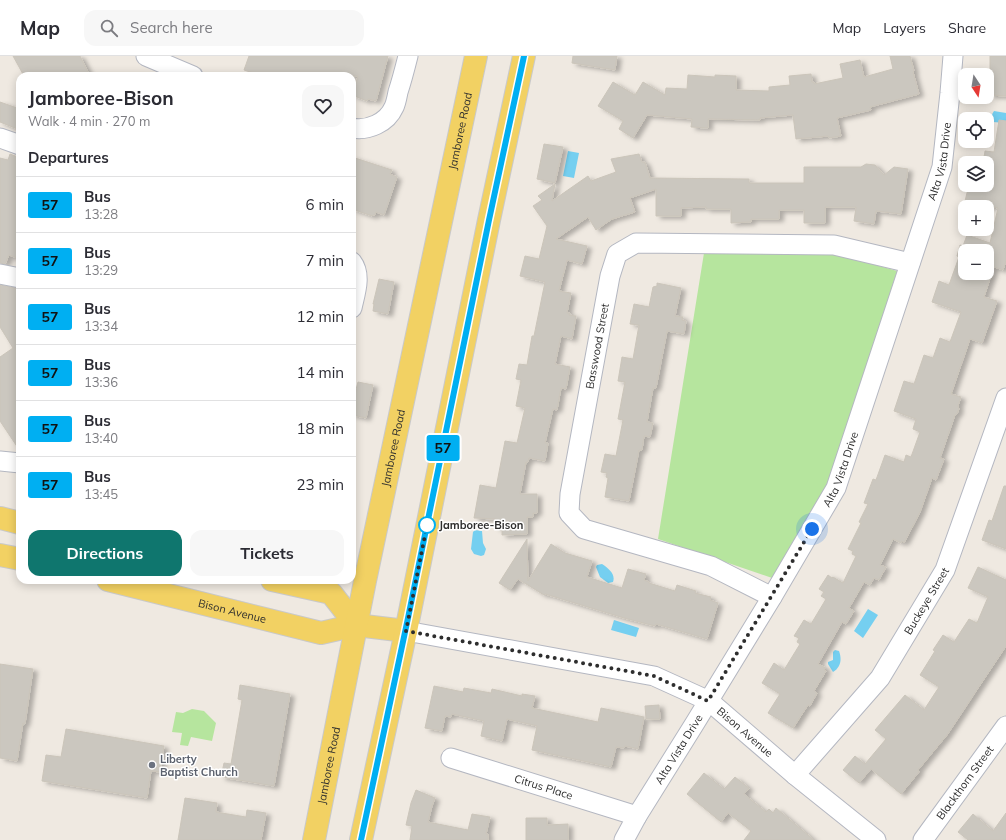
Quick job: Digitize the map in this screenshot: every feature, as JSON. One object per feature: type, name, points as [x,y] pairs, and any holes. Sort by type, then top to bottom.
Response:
[{"type":"main road","name":"Jamboree Road","points":[[314,840],[356,624],[476,56]]},
{"type":"main road","points":[[361,840],[406,631],[487,228],[524,56]]},
{"type":"main road","points":[[0,518],[16,522]]},
{"type":"main road","points":[[0,555],[16,558]]},
{"type":"main road","name":"Bison Avenue","points":[[124,584],[321,633],[356,624],[406,631]]},
{"type":"main road","points":[[290,584],[331,593],[356,624]]},
{"type":"street","points":[[146,56],[184,72]]},
{"type":"street","points":[[356,129],[369,128],[378,124],[387,117],[394,108],[408,56]]},
{"type":"street","name":"Alta Vista Drive","points":[[624,840],[637,816],[772,597],[836,488],[942,167],[953,56]]},
{"type":"street","points":[[0,138],[16,144]]},
{"type":"street","name":"Basswood Street","points":[[772,597],[710,566],[584,529],[569,513],[570,494],[608,283],[617,254],[636,243],[834,245],[910,263]]},
{"type":"street","points":[[356,272],[356,285]]},
{"type":"street","points":[[0,274],[16,277]]},
{"type":"street","name":"Buckeye Street","points":[[795,775],[880,678],[945,570],[1006,398]]},
{"type":"street","name":"Bison Avenue","points":[[406,631],[654,676],[708,701],[795,775],[876,840]]},
{"type":"street","name":"Blackthorn Street","points":[[923,840],[1006,726]]},
{"type":"street","name":"Citrus Place","points":[[451,758],[637,816]]},
{"type":"green space","points":[[704,253],[834,253],[897,271],[832,480],[775,579],[658,539]]},
{"type":"green space","points":[[192,709],[204,711],[216,723],[212,741],[191,737],[188,746],[180,745],[182,733],[172,732],[176,712],[183,713]]},
{"type":"water","points":[[993,112],[1006,113],[1006,123],[994,122]]},
{"type":"water","points":[[568,151],[579,153],[574,178],[563,176]]},
{"type":"water","points":[[475,530],[482,531],[483,543],[486,549],[484,555],[481,556],[474,554],[471,549],[473,532]]},
{"type":"water","points":[[602,564],[609,569],[614,579],[613,582],[608,583],[600,577],[596,567],[597,565]]},
{"type":"water","points":[[868,609],[878,615],[863,638],[854,631]]},
{"type":"water","points":[[614,620],[639,628],[636,637],[611,630]]},
{"type":"water","points":[[835,650],[839,651],[841,660],[838,668],[833,672],[828,662],[833,660],[833,652]]},
{"type":"building","points":[[13,56],[80,56],[88,72],[22,72]]},
{"type":"building","points":[[249,56],[388,56],[376,101],[368,99],[367,101],[356,97],[356,82],[358,76],[356,76],[356,72],[250,72],[244,70]]},
{"type":"building","points":[[573,56],[617,56],[615,70],[572,63]]},
{"type":"building","points":[[890,56],[910,56],[919,94],[870,107],[871,110],[837,118],[841,136],[796,139],[793,115],[760,118],[760,120],[708,119],[708,128],[691,127],[692,119],[647,115],[633,138],[619,129],[623,121],[598,106],[613,82],[635,95],[643,82],[665,95],[666,88],[687,89],[688,75],[715,77],[715,75],[736,76],[736,90],[769,91],[769,87],[790,85],[789,76],[811,74],[812,82],[814,82],[814,84],[843,78],[840,64],[860,60],[864,77],[893,69]]},
{"type":"building","points":[[990,56],[1006,56],[1006,96],[994,95],[994,68],[990,68]]},
{"type":"building","points":[[0,102],[16,108],[16,128],[0,122]]},
{"type":"building","points":[[999,120],[1006,121],[1006,261],[1003,270],[994,267],[994,244],[964,244],[967,236],[990,243],[992,236],[994,236],[994,226],[998,208],[994,207],[994,200],[965,200],[967,192],[994,192],[994,156],[984,156],[985,151],[994,152]]},
{"type":"building","points":[[544,144],[563,147],[555,183],[537,179]]},
{"type":"building","points":[[10,154],[16,156],[16,258],[9,255],[5,264],[0,263],[0,158],[8,160]]},
{"type":"building","points":[[639,154],[642,162],[645,162],[650,178],[749,179],[749,183],[804,183],[804,167],[861,167],[866,164],[875,165],[884,175],[894,167],[908,169],[901,214],[876,211],[874,224],[854,221],[856,207],[825,207],[825,223],[804,223],[804,210],[779,210],[779,219],[751,219],[751,222],[731,223],[731,209],[706,209],[706,207],[681,208],[681,216],[656,216],[656,189],[630,198],[635,212],[612,219],[596,230],[588,217],[556,239],[587,246],[582,264],[567,260],[559,291],[571,293],[567,313],[570,313],[569,315],[576,316],[572,339],[561,336],[555,364],[570,367],[566,389],[561,388],[557,410],[553,409],[545,443],[548,443],[545,461],[529,458],[528,462],[526,462],[520,494],[537,494],[537,513],[533,513],[533,517],[527,517],[527,534],[502,535],[502,527],[496,528],[496,519],[474,518],[480,485],[496,488],[505,441],[517,443],[525,408],[516,406],[521,380],[516,379],[519,364],[527,365],[532,336],[534,336],[545,282],[520,276],[525,256],[539,259],[547,226],[533,206],[542,200],[538,196],[555,184],[552,201],[588,176],[591,181],[616,172],[611,159]]},
{"type":"building","points":[[356,158],[392,170],[390,174],[397,177],[384,215],[376,212],[375,215],[372,216],[356,210]]},
{"type":"building","points":[[958,260],[958,280],[990,280],[984,297],[997,301],[982,343],[970,339],[951,394],[961,397],[958,406],[959,409],[955,415],[940,458],[944,459],[936,480],[932,478],[920,512],[904,543],[893,539],[880,565],[886,567],[879,580],[874,578],[870,585],[864,582],[849,608],[854,611],[846,624],[842,622],[818,664],[826,668],[824,670],[826,671],[814,691],[817,693],[810,706],[808,705],[793,728],[768,713],[780,694],[762,683],[774,663],[784,670],[800,644],[797,642],[799,638],[794,636],[804,620],[811,624],[826,599],[821,596],[824,592],[819,589],[828,575],[843,583],[856,556],[852,554],[853,551],[848,549],[861,523],[859,522],[868,504],[864,503],[873,479],[876,480],[885,455],[904,462],[906,455],[911,457],[920,432],[913,429],[916,419],[894,411],[904,381],[914,384],[924,355],[933,358],[940,338],[950,342],[961,312],[932,302],[939,281],[949,285]]},
{"type":"building","points":[[379,279],[394,282],[388,314],[373,311],[373,304]]},
{"type":"building","points":[[657,283],[681,288],[675,316],[683,317],[682,320],[686,321],[684,334],[667,331],[656,388],[653,388],[647,422],[653,423],[650,437],[644,436],[642,450],[639,450],[629,501],[605,497],[608,478],[606,477],[607,473],[601,472],[605,454],[616,456],[623,420],[618,419],[625,382],[618,381],[622,357],[633,359],[639,325],[630,324],[634,304],[649,307],[653,287],[657,286]]},
{"type":"building","points":[[0,285],[16,288],[16,445],[0,421],[0,357],[13,348],[0,327]]},
{"type":"building","points":[[358,382],[373,385],[366,418],[356,416],[356,390]]},
{"type":"building","points":[[1004,486],[1006,486],[1006,549],[982,540],[989,520],[992,521]]},
{"type":"building","points":[[527,539],[528,581],[551,544],[565,553],[592,561],[587,577],[622,588],[628,569],[646,574],[644,580],[649,583],[675,591],[677,585],[696,591],[695,593],[711,597],[710,600],[718,603],[707,639],[656,624],[655,626],[624,618],[545,594],[544,595],[518,579],[510,590],[499,583]]},
{"type":"building","points":[[978,567],[1006,580],[1006,646],[947,735],[918,770],[919,772],[901,794],[871,769],[859,783],[843,770],[855,756],[865,764],[886,739],[875,730],[905,695],[924,710],[939,687],[920,675],[935,651],[933,650],[943,635],[954,642],[969,619],[977,623],[988,597],[968,588]]},
{"type":"building","points":[[0,664],[33,669],[25,724],[23,723],[17,761],[0,758]]},
{"type":"building","points":[[240,685],[290,694],[274,786],[221,777],[224,763],[231,764],[242,700],[238,699]]},
{"type":"building","points":[[434,686],[463,692],[464,688],[491,693],[492,689],[522,696],[522,694],[535,696],[532,708],[598,722],[601,708],[644,717],[638,749],[625,746],[624,748],[616,747],[611,767],[532,750],[537,726],[507,719],[502,741],[481,736],[484,721],[452,714],[451,717],[445,716],[442,731],[425,728]]},
{"type":"building","points":[[659,705],[660,719],[646,719],[645,706]]},
{"type":"building","points":[[66,729],[164,746],[160,772],[151,771],[147,798],[42,781],[46,755],[61,757]]},
{"type":"building","points":[[704,773],[724,789],[735,777],[749,788],[744,794],[766,812],[769,809],[773,813],[776,808],[814,840],[744,840],[751,831],[728,813],[721,822],[687,794]]},
{"type":"building","points":[[416,790],[435,798],[428,822],[468,830],[472,814],[490,817],[486,834],[488,834],[488,840],[410,840],[412,826],[406,825],[411,803]]},
{"type":"building","points":[[185,798],[217,803],[216,812],[246,817],[247,810],[266,813],[261,840],[178,840]]},
{"type":"building","points":[[1006,813],[1006,840],[968,840],[958,832],[973,814],[993,831]]},
{"type":"building","points":[[526,818],[547,818],[547,825],[568,824],[568,840],[526,840]]},
{"type":"bus line","name":"57","points":[[361,840],[524,56]]},
{"type":"place","name":"Jamboree-Bison","points":[[427,525]]},
{"type":"place","name":"Liberty Baptist Church","points":[[152,765]]},
{"type":"route","points":[[427,525],[406,631],[654,676],[708,701],[812,529]]}]
